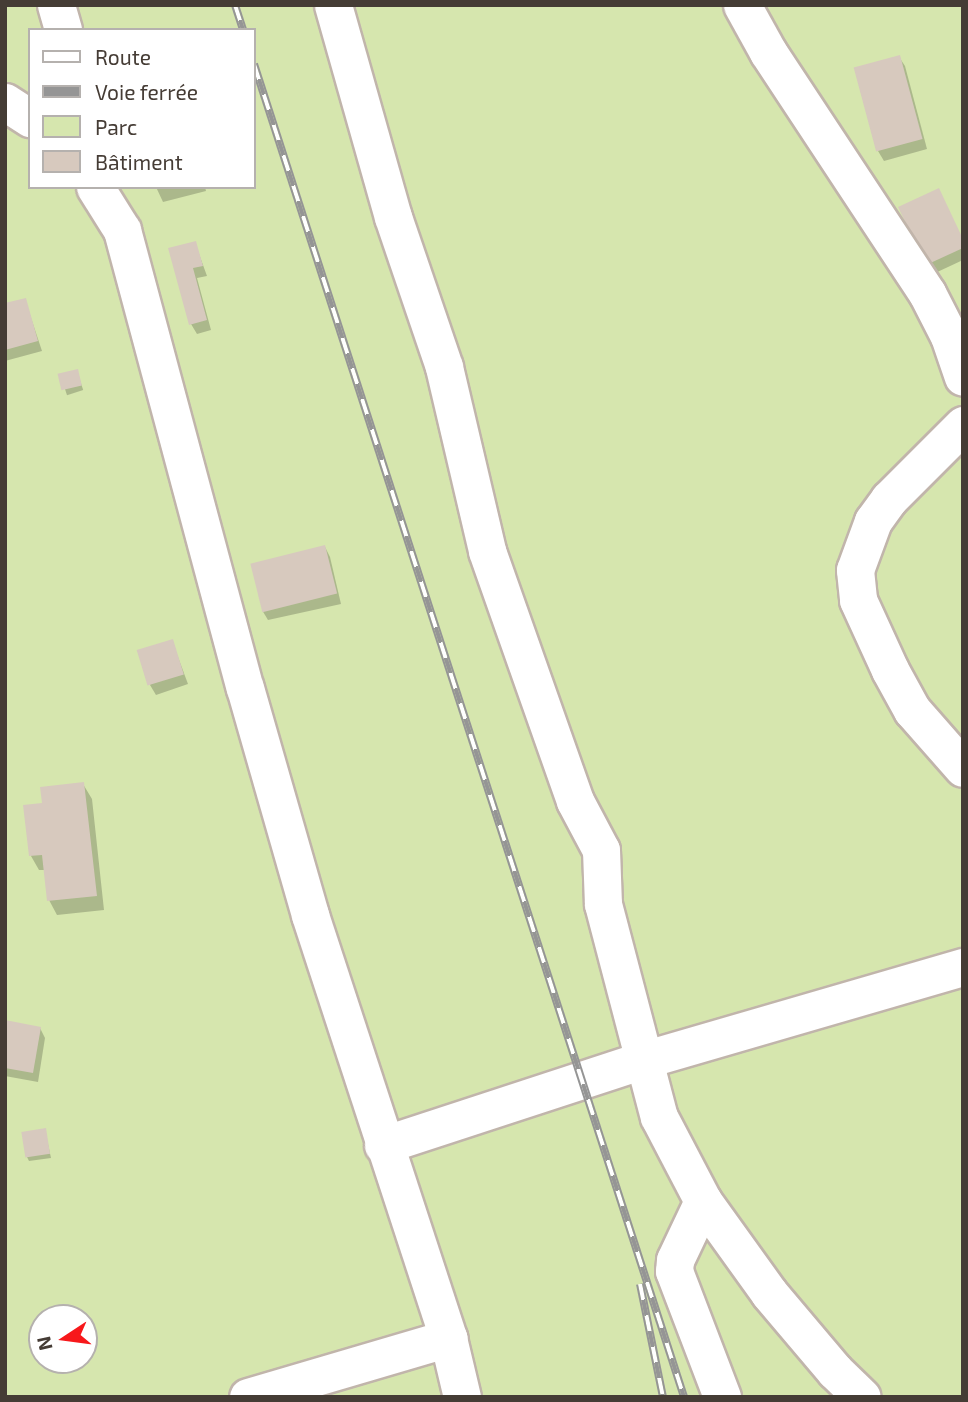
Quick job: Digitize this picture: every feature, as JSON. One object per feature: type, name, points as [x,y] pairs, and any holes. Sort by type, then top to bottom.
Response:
[{"type":"street","points":[[56,5],[62,28]]},
{"type":"street","points":[[333,5],[393,217],[444,367],[486,551],[569,785],[601,850],[603,904],[646,1059],[659,1117],[703,1201],[769,1293],[835,1371],[862,1397]]},
{"type":"street","points":[[743,5],[768,52],[927,293],[949,336],[963,377]]},
{"type":"street","points":[[5,102],[28,117]]},
{"type":"street","points":[[96,189],[122,230]]},
{"type":"street","points":[[110,189],[244,688],[310,915],[448,1338],[462,1397]]},
{"type":"street","points":[[963,425],[889,499],[873,521],[855,570],[858,600],[890,670],[912,710],[963,768]]},
{"type":"street","points":[[383,1145],[646,1059],[963,968]]},
{"type":"street","points":[[703,1201],[675,1260],[674,1271],[722,1397]]},
{"type":"street","points":[[248,1397],[448,1338]]},
{"type":"green space","points":[[5,5],[963,5],[963,1397],[5,1397]]},
{"type":"building","points":[[900,55],[923,139],[876,151],[854,67]]},
{"type":"building","points":[[939,188],[963,239],[963,248],[926,265],[898,207]]},
{"type":"building","points":[[196,241],[203,266],[193,268],[207,320],[189,325],[168,248]]},
{"type":"building","points":[[26,298],[38,341],[5,350],[5,303]]},
{"type":"building","points":[[78,369],[82,386],[61,390],[58,374]]},
{"type":"building","points":[[325,545],[337,594],[262,612],[250,564]]},
{"type":"building","points":[[173,639],[184,674],[147,685],[137,650]]},
{"type":"building","points":[[84,782],[97,896],[47,901],[42,855],[29,856],[23,805],[42,803],[40,787]]},
{"type":"building","points":[[5,1020],[41,1027],[33,1073],[5,1068]]},
{"type":"building","points":[[46,1128],[50,1154],[25,1158],[21,1132]]},
{"type":"railway","points":[[235,5],[242,28]]},
{"type":"railway","points":[[256,70],[684,1397]]},
{"type":"railway","points":[[640,1284],[663,1397]]}]
